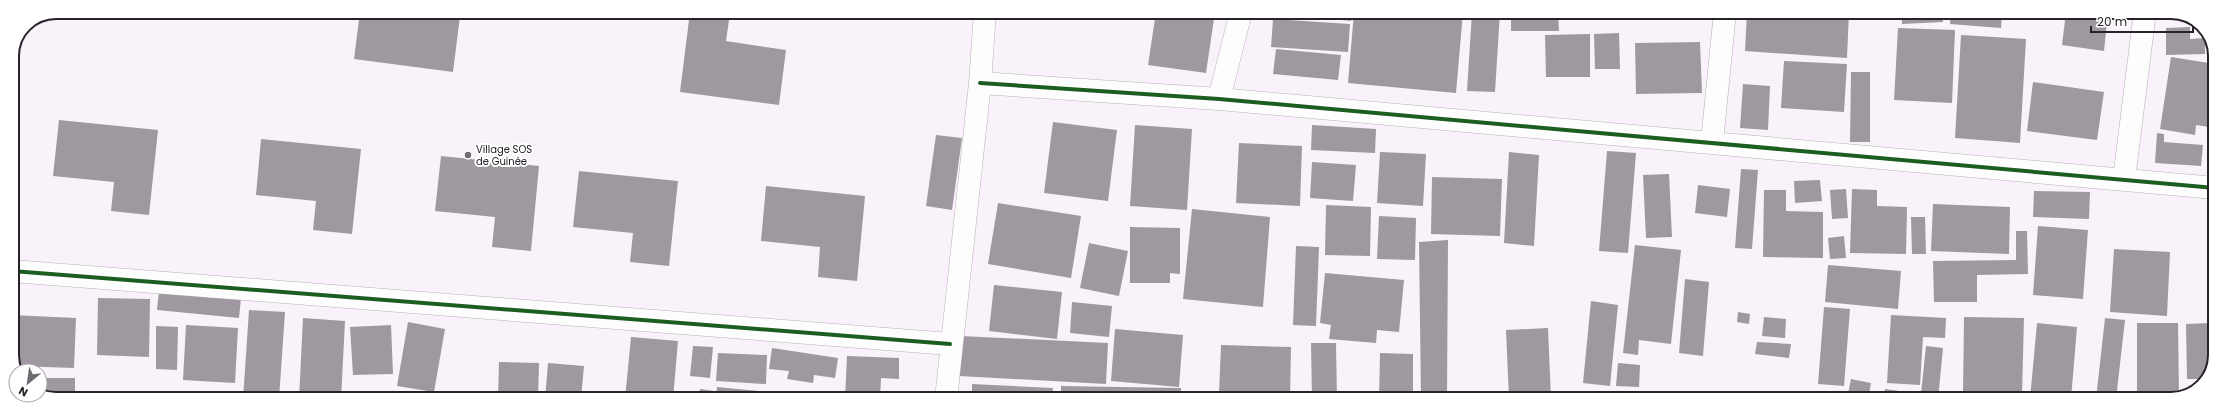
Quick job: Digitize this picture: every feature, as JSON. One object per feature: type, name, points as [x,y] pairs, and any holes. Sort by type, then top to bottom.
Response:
[{"type":"street","points":[[947,392],[950,344],[980,83],[985,19]]},
{"type":"street","points":[[1219,98],[1239,19]]},
{"type":"street","points":[[1712,142],[1724,19]]},
{"type":"street","points":[[2124,179],[2143,19]]},
{"type":"street","points":[[980,83],[1219,98],[2208,187]]},
{"type":"street","points":[[19,272],[950,344]]},
{"type":"building","points":[[359,19],[460,19],[453,72],[354,59]]},
{"type":"building","points":[[689,19],[729,19],[726,41],[786,50],[779,105],[680,92]]},
{"type":"building","points":[[1155,19],[1214,19],[1206,73],[1148,65]]},
{"type":"building","points":[[1273,19],[1350,24],[1348,52],[1271,47]]},
{"type":"building","points":[[1331,19],[1351,19],[1351,21]]},
{"type":"building","points":[[1353,19],[1462,19],[1456,93],[1348,83]]},
{"type":"building","points":[[1472,19],[1500,19],[1495,92],[1467,91]]},
{"type":"building","points":[[1511,19],[1558,19],[1559,31],[1511,31]]},
{"type":"building","points":[[1747,19],[1849,19],[1847,58],[1745,51]]},
{"type":"building","points":[[1902,19],[1943,19],[1943,22],[1902,24]]},
{"type":"building","points":[[1950,19],[2002,19],[2001,28],[1950,24]]},
{"type":"building","points":[[2065,19],[2107,19],[2104,51],[2062,45]]},
{"type":"building","points":[[2190,27],[2190,39],[2203,38],[2204,40],[2205,54],[2166,55],[2166,28]]},
{"type":"building","points":[[1898,28],[1955,30],[1952,103],[1894,100]]},
{"type":"building","points":[[1619,33],[1620,69],[1595,69],[1594,34]]},
{"type":"building","points":[[1590,34],[1590,77],[1546,77],[1545,35]]},
{"type":"building","points":[[1961,35],[2026,39],[2020,143],[1955,138]]},
{"type":"building","points":[[1700,42],[1702,93],[1636,94],[1635,43]]},
{"type":"building","points":[[1276,49],[1341,55],[1338,80],[1273,74]]},
{"type":"building","points":[[2171,57],[2208,63],[2208,127],[2196,125],[2195,135],[2160,129]]},
{"type":"building","points":[[1784,61],[1847,64],[1844,112],[1781,108]]},
{"type":"building","points":[[1851,72],[1870,72],[1870,142],[1850,142]]},
{"type":"building","points":[[2033,82],[2104,92],[2097,140],[2027,131]]},
{"type":"building","points":[[1743,84],[1770,86],[1768,130],[1740,128]]},
{"type":"building","points":[[59,120],[158,130],[149,215],[111,211],[114,182],[53,176]]},
{"type":"building","points":[[1053,122],[1117,130],[1108,201],[1044,193]]},
{"type":"building","points":[[1135,125],[1192,129],[1187,210],[1130,206]]},
{"type":"building","points":[[1312,125],[1376,129],[1375,153],[1311,150]]},
{"type":"building","points":[[2157,133],[2164,134],[2164,142],[2203,145],[2201,166],[2155,163]]},
{"type":"building","points":[[936,135],[962,138],[952,210],[926,206]]},
{"type":"building","points":[[261,139],[361,149],[352,234],[313,230],[316,201],[256,195]]},
{"type":"building","points":[[1239,143],[1302,146],[1300,206],[1236,203]]},
{"type":"building","points":[[1607,151],[1636,153],[1628,253],[1599,251]]},
{"type":"building","points":[[1380,152],[1426,154],[1423,206],[1377,203]]},
{"type":"building","points":[[1509,152],[1539,155],[1534,246],[1504,243]]},
{"type":"building","points":[[441,156],[539,166],[531,251],[492,247],[495,217],[435,211]]},
{"type":"building","points":[[1312,162],[1356,165],[1353,201],[1310,198]]},
{"type":"building","points":[[1741,169],[1758,170],[1752,249],[1735,248]]},
{"type":"building","points":[[579,171],[678,181],[669,266],[630,262],[633,233],[573,227]]},
{"type":"building","points":[[1669,174],[1672,237],[1646,238],[1643,175]]},
{"type":"building","points":[[1432,177],[1502,179],[1500,236],[1431,234]]},
{"type":"building","points":[[1820,180],[1822,201],[1795,203],[1794,181]]},
{"type":"building","points":[[1698,185],[1730,189],[1727,217],[1695,213]]},
{"type":"building","points":[[766,186],[865,196],[857,281],[818,277],[820,247],[761,241]]},
{"type":"building","points":[[1846,189],[1848,218],[1832,219],[1830,190]]},
{"type":"building","points":[[1852,189],[1877,190],[1877,206],[1907,207],[1906,254],[1850,253]]},
{"type":"building","points":[[1764,190],[1786,190],[1786,211],[1823,212],[1823,258],[1763,257]]},
{"type":"building","points":[[2034,191],[2090,192],[2089,219],[2033,217]]},
{"type":"building","points":[[998,203],[1081,216],[1071,278],[988,264]]},
{"type":"building","points":[[1933,204],[2010,207],[2009,254],[1931,251]]},
{"type":"building","points":[[1326,205],[1371,207],[1370,256],[1325,255]]},
{"type":"building","points":[[1192,209],[1270,217],[1263,307],[1183,299]]},
{"type":"building","points":[[1379,216],[1416,218],[1415,260],[1377,259]]},
{"type":"building","points":[[1911,217],[1925,217],[1926,254],[1912,254]]},
{"type":"building","points":[[2038,226],[2088,230],[2083,299],[2033,295]]},
{"type":"building","points":[[1130,227],[1180,228],[1180,274],[1170,273],[1170,283],[1130,283]]},
{"type":"building","points":[[2016,231],[2027,231],[2028,274],[1977,275],[1977,302],[1934,302],[1933,261],[2016,260]]},
{"type":"building","points":[[1844,236],[1846,258],[1830,259],[1828,238]]},
{"type":"building","points":[[1448,240],[1447,392],[1421,392],[1419,242]]},
{"type":"building","points":[[1089,243],[1128,251],[1119,296],[1080,288]]},
{"type":"building","points":[[1635,245],[1681,250],[1671,344],[1639,340],[1638,355],[1623,353]]},
{"type":"building","points":[[1296,246],[1319,247],[1316,326],[1293,325]]},
{"type":"building","points":[[2114,249],[2170,252],[2167,316],[2110,312]]},
{"type":"building","points":[[1828,265],[1901,271],[1898,309],[1825,302]]},
{"type":"building","points":[[1325,273],[1404,280],[1399,332],[1377,330],[1376,343],[1329,339],[1331,325],[1320,323]]},
{"type":"building","points":[[1685,279],[1709,282],[1703,356],[1679,353]]},
{"type":"building","points":[[994,285],[1062,292],[1057,339],[989,331]]},
{"type":"building","points":[[159,291],[241,298],[239,318],[157,310]]},
{"type":"building","points":[[98,298],[150,299],[149,357],[97,355]]},
{"type":"building","points":[[1591,301],[1618,305],[1610,386],[1583,383]]},
{"type":"building","points":[[1072,302],[1112,306],[1109,337],[1070,333]]},
{"type":"building","points":[[1824,307],[1850,309],[1844,386],[1818,384]]},
{"type":"building","points":[[249,310],[285,312],[279,392],[243,392]]},
{"type":"building","points":[[1738,312],[1750,314],[1749,324],[1737,322]]},
{"type":"building","points":[[19,315],[76,318],[74,368],[48,367],[48,363],[20,363]]},
{"type":"building","points":[[1891,315],[1946,318],[1945,338],[1923,337],[1920,385],[1887,383]]},
{"type":"building","points":[[1764,317],[1786,319],[1785,338],[1762,336]]},
{"type":"building","points":[[1964,317],[2024,318],[2022,392],[1963,392]]},
{"type":"building","points":[[303,318],[345,321],[341,392],[299,392]]},
{"type":"building","points":[[2105,318],[2125,320],[2117,392],[2097,392]]},
{"type":"building","points":[[408,322],[445,329],[434,392],[397,386]]},
{"type":"building","points":[[2037,323],[2077,327],[2072,392],[2031,392]]},
{"type":"building","points":[[2137,323],[2178,323],[2179,391],[2137,392]]},
{"type":"building","points":[[2208,323],[2208,360],[2204,371],[2198,379],[2187,379],[2186,324]]},
{"type":"building","points":[[186,325],[238,328],[235,383],[183,380]]},
{"type":"building","points":[[391,325],[393,374],[353,375],[350,327]]},
{"type":"building","points":[[156,326],[178,327],[177,370],[156,369]]},
{"type":"building","points":[[1548,328],[1551,392],[1509,392],[1506,330]]},
{"type":"building","points":[[1115,329],[1183,335],[1179,387],[1111,381]]},
{"type":"building","points":[[961,336],[1108,343],[1106,384],[959,376]]},
{"type":"building","points":[[631,337],[678,341],[674,392],[626,392]]},
{"type":"building","points":[[1757,342],[1791,344],[1789,358],[1755,354]]},
{"type":"building","points":[[1311,343],[1336,343],[1337,392],[1312,392]]},
{"type":"building","points":[[1221,345],[1291,347],[1290,392],[1219,392]]},
{"type":"building","points":[[693,346],[713,347],[710,378],[690,376]]},
{"type":"building","points":[[1926,346],[1943,348],[1939,392],[1921,392]]},
{"type":"building","points":[[772,348],[838,358],[835,378],[814,375],[813,383],[787,379],[789,371],[769,369]]},
{"type":"building","points":[[718,353],[767,355],[766,384],[716,381]]},
{"type":"building","points":[[1380,353],[1413,354],[1413,392],[1379,392]]},
{"type":"building","points":[[847,356],[899,358],[899,379],[881,378],[880,392],[845,392]]},
{"type":"building","points":[[499,362],[539,363],[538,392],[498,392]]},
{"type":"building","points":[[548,363],[584,366],[582,392],[546,392]]},
{"type":"building","points":[[1618,363],[1640,365],[1639,387],[1616,386]]},
{"type":"building","points":[[48,378],[75,378],[75,392],[48,391]]},
{"type":"building","points":[[1851,379],[1871,383],[1869,392],[1848,392]]},
{"type":"building","points":[[972,384],[1053,388],[1053,392],[972,392]]},
{"type":"building","points":[[1061,386],[1181,388],[1181,392],[1061,392]]},
{"type":"building","points":[[717,387],[768,392],[717,392]]},
{"type":"building","points":[[700,389],[714,391],[714,392],[700,392]]},
{"type":"building","points":[[1885,389],[1907,392],[1884,392]]},
{"type":"cycle path","points":[[980,83],[1219,99],[2208,187]]},
{"type":"cycle path","points":[[19,272],[950,344]]},
{"type":"place","name":"Village SOS de Guinée","points":[[468,155]]}]
